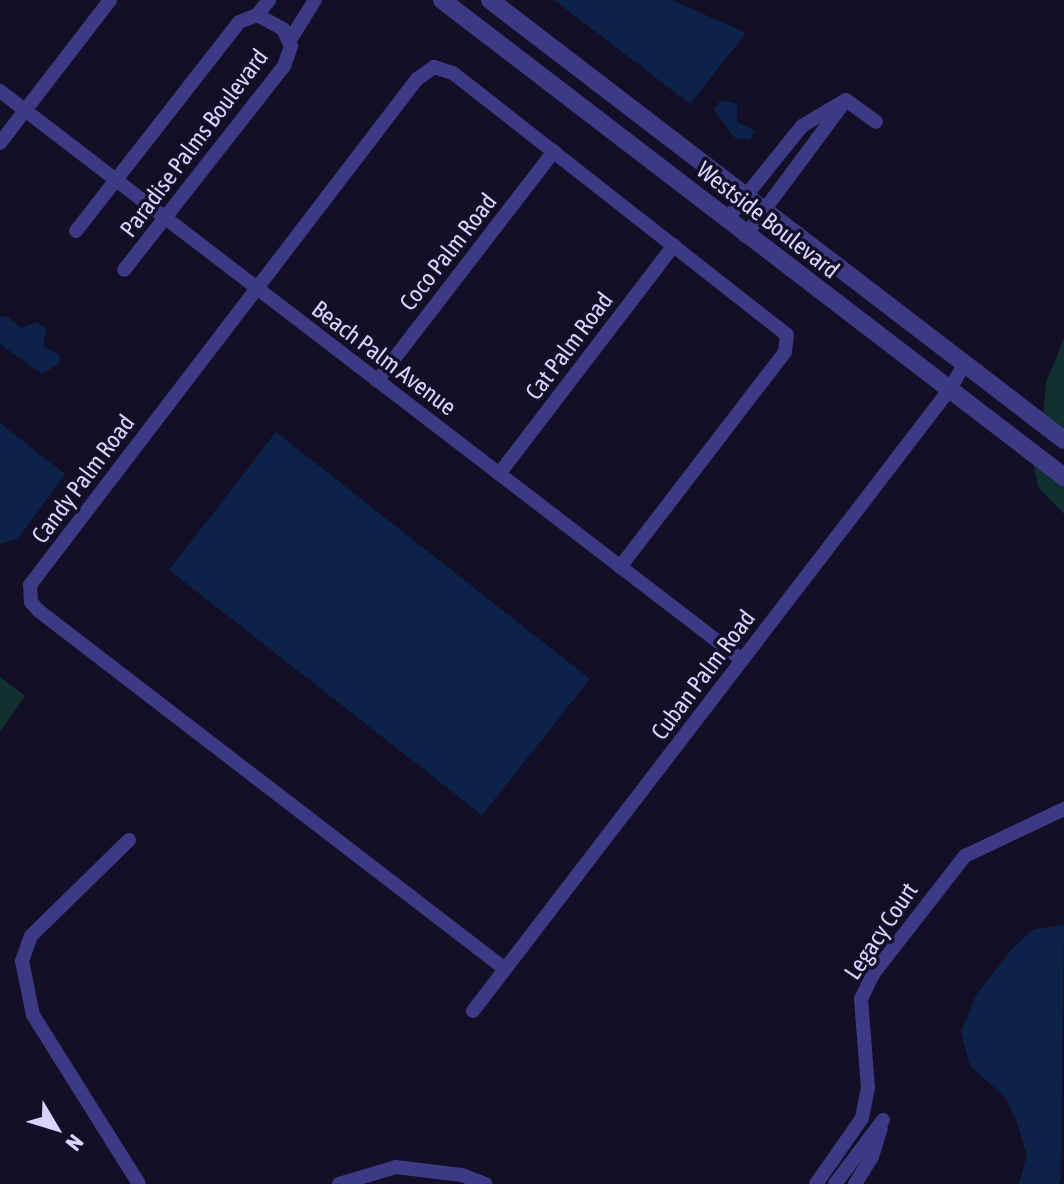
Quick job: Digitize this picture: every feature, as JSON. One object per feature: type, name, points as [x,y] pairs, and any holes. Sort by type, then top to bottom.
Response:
[{"type":"street","points":[[0,143],[110,0]]},
{"type":"street","name":"Paradise Palms Boulevard","points":[[76,231],[234,27],[257,15],[269,0]]},
{"type":"street","name":"Westside Boulevard","points":[[442,0],[728,218],[745,236],[1064,477]]},
{"type":"street","name":"Westside Boulevard","points":[[490,0],[763,214],[1064,440]]},
{"type":"street","name":"Paradise Palms Boulevard","points":[[124,270],[284,66],[290,40],[310,2]]},
{"type":"street","name":"Paradise Palms Boulevard","points":[[257,15],[271,19],[290,40]]},
{"type":"street","name":"Candy Palm Road","points":[[505,969],[31,602],[33,580],[417,79],[434,67],[453,73],[554,151]]},
{"type":"street","name":"Beach Palm Avenue","points":[[0,91],[742,660]]},
{"type":"street","points":[[728,218],[809,120],[846,100]]},
{"type":"street","points":[[846,100],[876,122]]},
{"type":"street","points":[[745,236],[804,162],[846,100]]},
{"type":"street","points":[[784,147],[804,162]]},
{"type":"street","points":[[554,151],[780,326],[788,347],[620,567]]},
{"type":"street","name":"Coco Palm Road","points":[[377,381],[554,151]]},
{"type":"street","name":"Cat Palm Road","points":[[499,474],[674,245]]},
{"type":"street","name":"Cuban Palm Road","points":[[473,1011],[950,389],[965,363]]},
{"type":"street","name":"Legacy Court","points":[[816,1184],[862,1118],[868,1088],[861,999],[873,974],[958,862],[1064,809]]},
{"type":"street","points":[[129,840],[31,936],[22,961],[33,1015],[139,1184]]},
{"type":"street","points":[[862,1118],[883,1120]]},
{"type":"street","points":[[835,1184],[883,1120]]},
{"type":"street","points":[[855,1184],[872,1157],[883,1120]]},
{"type":"street","points":[[339,1184],[361,1173],[396,1167],[462,1175],[485,1184]]},
{"type":"green space","points":[[1064,338],[1064,431],[1043,415],[1046,383]]},
{"type":"green space","points":[[1033,461],[1064,485],[1064,514],[1038,487]]},
{"type":"green space","points":[[0,677],[25,696],[0,732]]},
{"type":"water","points":[[554,0],[672,0],[746,33],[690,104]]},
{"type":"water","points":[[721,100],[737,104],[737,122],[755,131],[750,140],[735,138],[713,109]]},
{"type":"water","points":[[7,316],[21,328],[36,322],[46,329],[43,346],[59,355],[60,363],[42,374],[0,344],[0,317]]},
{"type":"water","points":[[0,423],[65,474],[18,539],[0,544]]},
{"type":"water","points":[[276,432],[590,679],[482,815],[169,570]]},
{"type":"water","points":[[1064,925],[1061,1175],[1059,1184],[1019,1184],[1027,1155],[1016,1120],[1005,1097],[970,1066],[961,1032],[976,995],[1012,949],[1034,929]]}]
